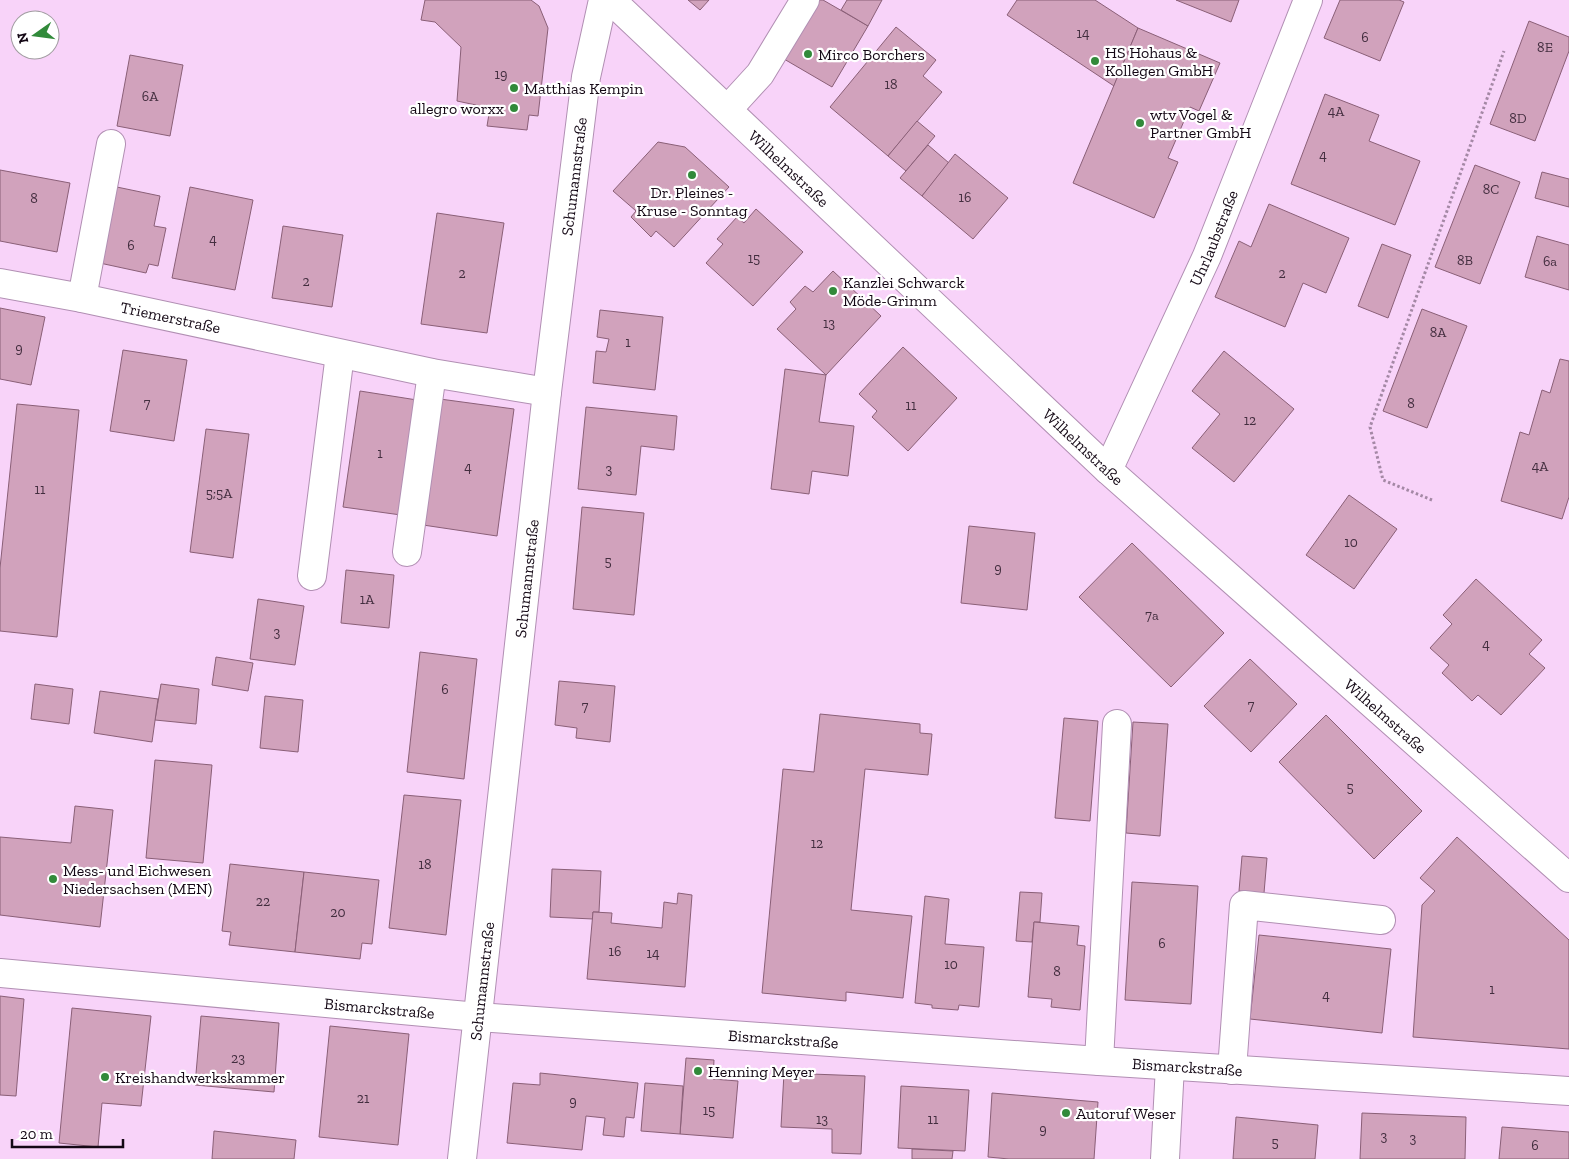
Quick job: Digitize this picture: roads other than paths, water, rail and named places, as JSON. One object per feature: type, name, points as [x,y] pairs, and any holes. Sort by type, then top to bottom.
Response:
[{"type":"street","name":"Schumannstraße","points":[[462,1159],[547,392],[586,76],[603,0]]},
{"type":"street","name":"Wilhelmstraße","points":[[611,0],[1108,470],[1569,878]]},
{"type":"street","points":[[728,109],[760,74],[805,0]]},
{"type":"street","name":"Uhrlaubstraße","points":[[1108,470],[1207,256],[1308,0]]},
{"type":"street","points":[[82,298],[111,144]]},
{"type":"street","name":"Triemerstraße","points":[[0,282],[432,373],[547,392]]},
{"type":"street","points":[[312,576],[340,354]]},
{"type":"street","points":[[407,552],[432,373]]},
{"type":"street","points":[[1099,1061],[1117,724]]},
{"type":"street","points":[[1232,1070],[1244,905],[1381,920]]},
{"type":"street","name":"Bismarckstraße","points":[[0,973],[478,1017],[1170,1066],[1569,1091]]},
{"type":"street","points":[[1166,1159],[1170,1066]]},
{"type":"place","name":"Mirco Borchers","points":[[808,54]]},
{"type":"place","name":"HS Hohaus & Kollegen GmbH","points":[[1095,61]]},
{"type":"place","name":"Matthias Kempin","points":[[514,88]]},
{"type":"place","name":"allegro worxx","points":[[514,108]]},
{"type":"place","name":"wtv Vogel & Partner GmbH","points":[[1140,123]]},
{"type":"place","name":"Dr. Pleines - Kruse - Sonntag","points":[[692,175]]},
{"type":"place","name":"Kanzlei Schwarck Möde-Grimm","points":[[833,291]]},
{"type":"place","name":"Mess- und Eichwesen Niedersachsen (MEN)","points":[[53,879]]},
{"type":"place","name":"Henning Meyer","points":[[698,1071]]},
{"type":"place","name":"Kreishandwerkskammer","points":[[105,1077]]},
{"type":"place","name":"Autoruf Weser","points":[[1066,1113]]}]
